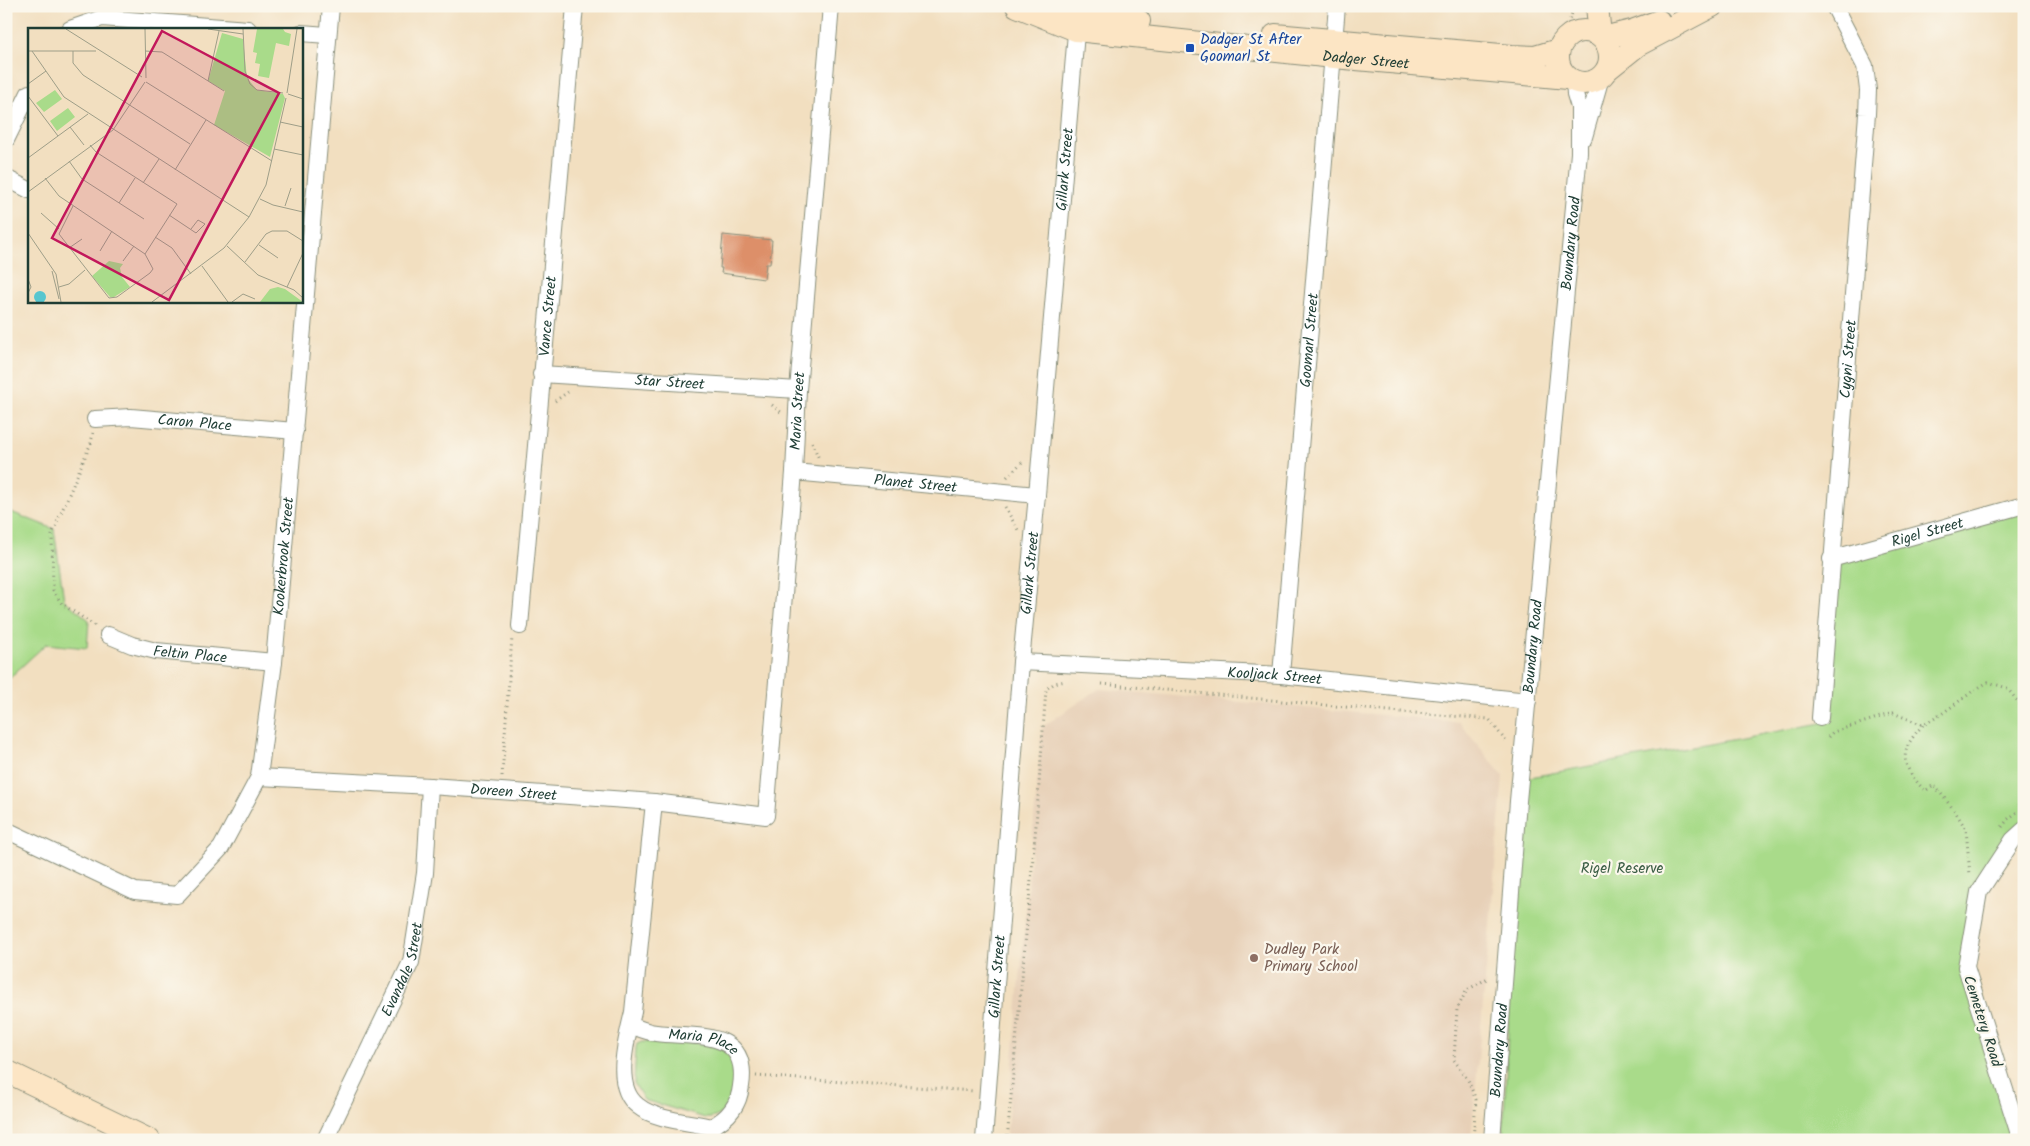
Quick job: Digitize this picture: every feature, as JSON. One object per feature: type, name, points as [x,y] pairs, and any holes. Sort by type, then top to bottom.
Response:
[{"type":"street","name":"Kookerbrook Street","points":[[6,830],[135,892],[177,895],[221,848],[260,778],[274,662],[331,6]]},
{"type":"street","name":"Vance Street","points":[[520,626],[538,406],[575,6]]},
{"type":"street","name":"Maria Street","points":[[766,816],[794,472],[798,390],[831,6]]},
{"type":"street","name":"Dadger Street","points":[[1017,6],[1571,80]]},
{"type":"street","name":"Goomarl Street","points":[[1281,675],[1337,6]]},
{"type":"street","points":[[1584,6],[1575,32],[1562,42],[1558,50],[1559,65],[1571,80],[1588,83],[1604,73],[1638,45],[1712,6]]},
{"type":"street","points":[[1597,6],[1601,37],[1610,53],[1604,73]]},
{"type":"street","points":[[1575,32],[1592,31],[1601,37],[1632,31],[1660,20],[1687,6]]},
{"type":"street","name":"Cygni Street","points":[[1820,718],[1831,559],[1866,137],[1868,90],[1865,66],[1834,6]]},
{"type":"street","points":[[72,28],[100,12],[239,28]]},
{"type":"street","name":"Gillark Street","points":[[984,1140],[1021,662],[1037,495],[1073,13]]},
{"type":"street","points":[[302,33],[327,35]]},
{"type":"street","name":"Dadger Street","points":[[1334,49],[1535,57],[1558,50]]},
{"type":"street","name":"Boundary Road","points":[[1579,153],[1604,73]]},
{"type":"street","name":"Boundary Road","points":[[1492,1140],[1528,701],[1579,153],[1579,107],[1571,80]]},
{"type":"street","points":[[6,140],[28,95]]},
{"type":"street","points":[[6,178],[28,189]]},
{"type":"street","name":"Star Street","points":[[541,374],[798,390]]},
{"type":"street","name":"Caron Place","points":[[95,419],[131,417],[295,431]]},
{"type":"street","name":"Planet Street","points":[[794,472],[1037,495]]},
{"type":"street","name":"Rigel Street","points":[[1831,559],[2024,505]]},
{"type":"street","name":"Feltin Place","points":[[108,635],[132,645],[156,651],[274,662]]},
{"type":"street","name":"Kooljack Street","points":[[1021,662],[1281,675],[1528,701]]},
{"type":"street","name":"Doreen Street","points":[[260,778],[430,786],[654,802],[766,816]]},
{"type":"street","name":"Evandale Street","points":[[325,1140],[411,962],[425,873],[430,786]]},
{"type":"street","name":"Maria Place","points":[[630,1025],[655,1034],[709,1037],[722,1041],[735,1051],[743,1075],[740,1097],[728,1117],[711,1127],[669,1119],[638,1107],[630,1099],[623,1080],[623,1059],[630,1025],[634,1012],[654,802]]},
{"type":"street","name":"Cemetery Road","points":[[2020,1138],[1966,967],[1979,892],[2013,840],[2024,830]]},
{"type":"street","points":[[6,1071],[149,1140]]},
{"type":"path","points":[[538,406],[551,405],[574,387]]},
{"type":"path","points":[[764,404],[773,405],[785,418]]},
{"type":"path","points":[[95,419],[91,443],[52,534],[53,590],[62,604],[108,635]]},
{"type":"path","points":[[796,440],[811,441],[819,460],[824,463]]},
{"type":"path","points":[[501,791],[511,638],[520,626]]},
{"type":"path","points":[[1007,1140],[1036,825],[1046,690],[1055,683],[1070,681]]},
{"type":"path","points":[[1970,875],[1966,829],[1934,785],[1925,791],[1916,782],[1906,764],[1905,753],[1910,740],[1923,725],[1943,714],[1974,690],[1988,682],[2006,688],[2024,709]]},
{"type":"path","points":[[1099,683],[1489,719],[1511,748]]},
{"type":"path","points":[[1828,738],[1833,732],[1893,714],[1923,725]]},
{"type":"path","points":[[1473,1140],[1476,1100],[1468,1080],[1454,1060],[1457,1009],[1467,990],[1488,978],[1489,969]]},
{"type":"path","points":[[743,1075],[989,1092]]},
{"type":"shaded area","name":"Dudley Park Primary School","points":[[1099,689],[1459,722],[1503,776],[1471,1140],[1006,1140],[1042,727]]},
{"type":"green space","points":[[6,510],[54,529],[64,600],[89,620],[87,648],[46,644],[6,681]]},
{"type":"green space","name":"Rigel Reserve","points":[[2024,512],[2024,830],[1979,892],[1966,967],[2020,1140],[1503,1140],[1520,779],[1822,723],[1831,559]]},
{"type":"green space","points":[[642,1042],[681,1042],[711,1045],[727,1054],[732,1064],[734,1088],[724,1110],[716,1117],[705,1118],[644,1100],[634,1083],[636,1048],[637,1044]]},
{"type":"building","points":[[723,235],[772,240],[770,264],[766,264],[764,279],[721,273]]},
{"type":"place","name":"Dadger St After Goomarl St","points":[[1190,48]]},
{"type":"place","name":"Dudley Park Primary School","points":[[1254,958]]}]
